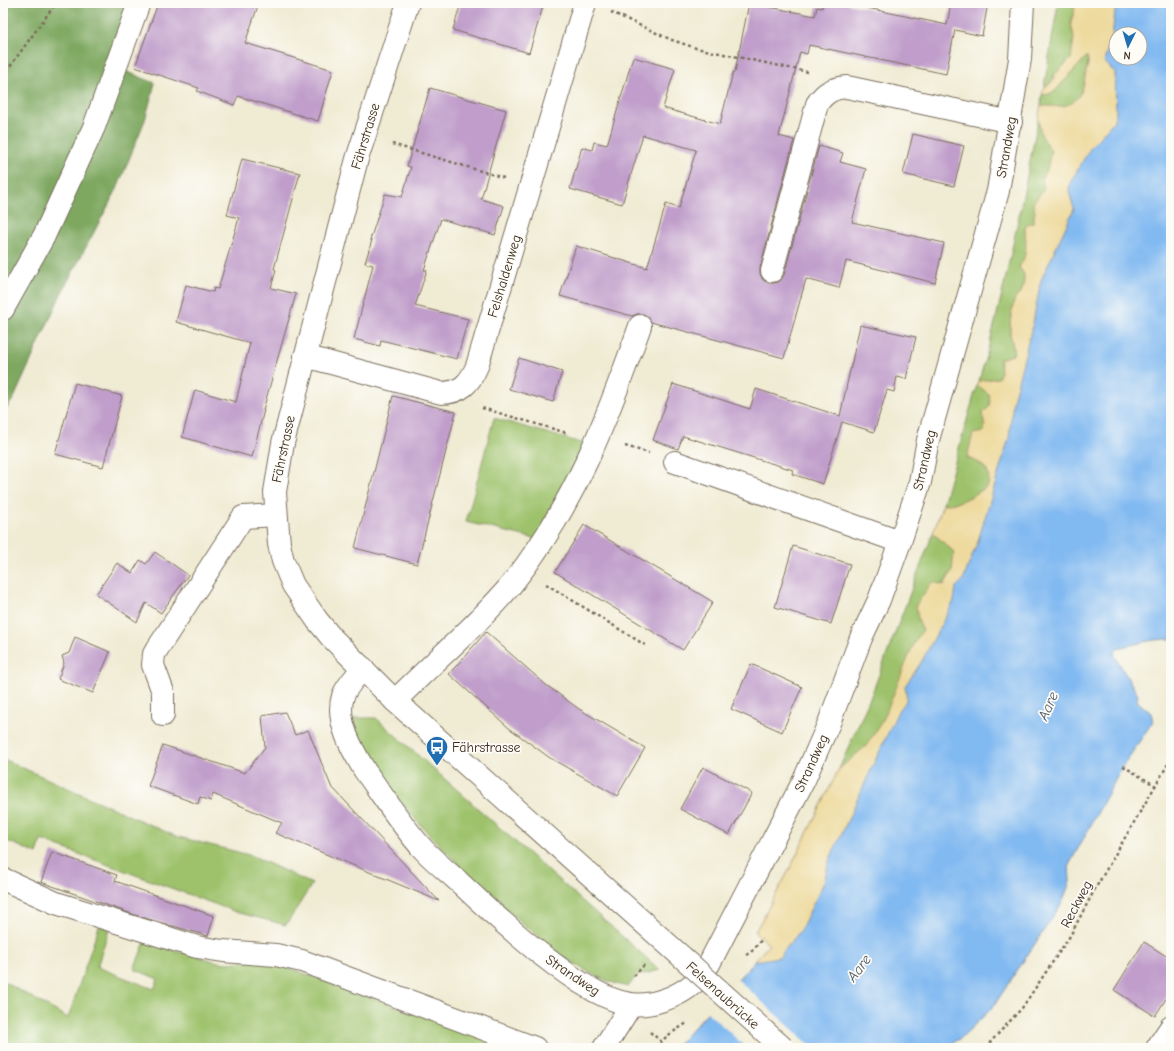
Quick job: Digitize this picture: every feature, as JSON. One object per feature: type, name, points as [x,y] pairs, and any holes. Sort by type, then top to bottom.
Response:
[{"type":"street","points":[[3,309],[44,236],[94,127],[139,3]]},
{"type":"street","name":"Fährstrasse","points":[[408,3],[357,159],[305,356],[277,470],[275,492],[279,544],[293,585],[303,602],[331,637],[395,701],[682,957]]},
{"type":"street","name":"Felshaldenweg","points":[[463,388],[469,382],[477,366],[585,3]]},
{"type":"street","name":"Strandweg","points":[[363,668],[347,688],[343,696],[341,708],[342,722],[358,759],[365,771],[423,850],[482,904],[575,979],[594,992],[616,1002],[630,1005],[662,1001],[685,990],[696,982],[709,964],[804,780],[829,723],[861,638],[879,600],[900,542],[920,482],[928,440],[998,191],[1011,122],[1020,59],[1023,3]]},
{"type":"street","points":[[772,271],[817,104],[832,88],[847,87],[1011,122]]},
{"type":"street","points":[[395,701],[484,615],[524,569],[550,531],[572,494],[598,437],[640,326]]},
{"type":"street","points":[[305,356],[430,391],[449,393],[463,388]]},
{"type":"street","points":[[675,462],[900,542]]},
{"type":"street","points":[[163,715],[163,692],[153,665],[154,654],[243,516],[276,515]]},
{"type":"street","points":[[3,879],[56,903],[197,947],[223,951],[276,955],[302,961],[535,1048]]},
{"type":"street","name":"Felsenaubrücke","points":[[682,957],[783,1048]]},
{"type":"street","points":[[604,1048],[630,1005]]},
{"type":"street","points":[[1157,1048],[1171,1028]]},
{"type":"path","points":[[3,76],[56,3]]},
{"type":"path","points":[[607,10],[672,40],[696,48],[806,71],[818,79],[828,92]]},
{"type":"path","points":[[389,143],[531,186]]},
{"type":"path","points":[[463,388],[475,405],[592,440],[598,437],[675,462]]},
{"type":"path","points":[[524,569],[556,591],[645,645]]},
{"type":"path","name":"Reckweg","points":[[985,1048],[1008,1025],[1035,990],[1070,936],[1095,889],[1171,759]]},
{"type":"path","points":[[1123,766],[1156,786]]},
{"type":"path","points":[[756,947],[763,938]]},
{"type":"path","points":[[656,1048],[667,1036]]},
{"type":"green space","points":[[3,3],[145,3],[125,71],[155,83],[145,120],[117,189],[61,294],[14,398],[3,414]]},
{"type":"green space","points":[[1058,3],[1072,3],[1075,8],[1071,22],[1074,38],[1071,59],[1054,75],[1051,82],[1044,87]]},
{"type":"green space","points":[[1087,56],[1088,64],[1083,86],[1081,94],[1077,99],[1066,106],[1050,107],[1041,105],[1042,95],[1055,91]]},
{"type":"green space","points":[[1038,120],[1042,136],[1051,151],[1044,189],[1034,203],[1035,212],[1033,223],[1025,228],[1027,249],[1024,260],[1019,267],[1024,274],[1024,285],[1020,294],[1015,298],[1010,322],[1013,355],[1000,359],[1001,372],[998,378],[979,381],[1004,284]]},
{"type":"green space","points":[[977,385],[989,394],[991,404],[984,421],[985,426],[983,432],[979,434],[967,458],[977,462],[985,468],[989,476],[988,486],[961,501],[943,504]]},
{"type":"green space","points":[[494,418],[585,444],[536,539],[466,522]]},
{"type":"green space","points":[[933,533],[954,552],[952,571],[918,619],[923,630],[908,659],[891,704],[884,718],[867,745],[839,769],[871,696]]},
{"type":"green space","points":[[354,718],[376,718],[660,970],[636,976],[628,987],[612,983],[590,973],[570,961],[546,943],[480,885],[443,849],[409,812],[381,776],[361,744]]},
{"type":"green space","points":[[3,759],[175,836],[253,856],[312,884],[286,925],[236,912],[41,840],[37,854],[3,839]]},
{"type":"green space","points":[[99,926],[109,929],[97,967],[154,989],[158,979],[134,969],[145,942],[218,962],[229,963],[250,960],[275,963],[513,1048],[3,1048],[3,981],[68,1018]]},
{"type":"sand","points":[[1072,3],[1149,3],[1146,26],[1108,26],[1108,66],[1140,66],[1123,193],[802,970],[675,1048],[769,945],[755,932],[787,874],[839,769],[866,746],[884,718],[914,643],[923,630],[918,619],[916,605],[932,582],[944,585],[952,571],[954,552],[933,533],[943,504],[961,501],[988,486],[989,475],[985,468],[981,464],[967,458],[973,434],[983,432],[985,426],[982,414],[990,403],[989,394],[977,385],[979,381],[998,378],[1001,372],[1000,359],[1013,355],[1010,322],[1015,298],[1020,294],[1024,285],[1024,274],[1019,267],[1025,253],[1025,228],[1028,224],[1033,223],[1035,212],[1033,203],[1044,189],[1042,177],[1047,170],[1051,151],[1042,136],[1038,120],[1041,105],[1058,107],[1071,103],[1076,99],[1083,86],[1088,64],[1087,56],[1055,91],[1042,95],[1044,87],[1054,80],[1054,75],[1071,59],[1074,38],[1071,22],[1075,8]]},
{"type":"water","name":"Aare","points":[[1116,3],[1171,3],[1171,639],[1153,640],[1117,648],[1114,655],[1138,695],[1137,701],[1151,713],[1153,721],[1123,766],[1069,865],[1070,882],[1062,903],[993,1007],[962,1037],[946,1048],[675,1048],[755,961],[779,957],[800,931],[824,882],[829,861],[899,709],[905,702],[905,686],[922,661],[954,601],[956,587],[963,580],[978,541],[1009,438],[1013,401],[1033,323],[1041,280],[1074,209],[1069,191],[1070,183],[1091,147],[1113,122],[1116,114],[1115,73],[1109,66],[1148,66],[1148,26],[1113,26]]},
{"type":"water","points":[[1108,49],[1108,65],[1104,61]]},
{"type":"pier","points":[[736,978],[813,1048],[747,1048],[706,1011]]},
{"type":"building","points":[[158,3],[259,3],[245,43],[333,70],[318,121],[238,96],[234,105],[197,91],[199,88],[135,67]]},
{"type":"building","points":[[461,3],[544,3],[529,53],[453,30]]},
{"type":"building","points":[[749,3],[815,16],[817,7],[822,8],[823,3],[844,3],[947,25],[951,3],[988,3],[982,36],[955,30],[946,74],[809,45],[807,54],[800,52],[779,136],[794,140],[760,268],[760,274],[763,280],[768,283],[775,283],[781,280],[784,275],[819,146],[843,153],[840,162],[866,169],[852,222],[944,243],[935,283],[846,261],[839,288],[806,279],[784,358],[651,322],[644,314],[632,316],[560,296],[576,246],[647,268],[666,204],[679,208],[696,150],[643,135],[622,204],[570,189],[582,147],[592,150],[594,142],[607,145],[633,57],[675,69],[663,108],[720,124],[733,72],[735,72]]},
{"type":"building","points":[[430,88],[506,110],[481,199],[504,206],[495,235],[441,219],[424,270],[427,270],[415,306],[468,319],[457,359],[381,340],[380,346],[354,339],[373,265],[365,263],[372,240],[370,240],[385,194],[402,197],[411,167],[407,166]]},
{"type":"building","points":[[913,134],[964,146],[954,186],[903,174]]},
{"type":"building","points":[[242,159],[300,173],[274,269],[276,270],[271,288],[296,294],[263,410],[252,457],[182,437],[195,390],[236,402],[250,343],[176,322],[186,285],[213,292],[214,288],[218,289],[239,218],[227,215]]},
{"type":"building","points":[[860,325],[916,337],[906,379],[897,377],[894,392],[887,390],[874,432],[842,422],[823,484],[792,474],[793,470],[683,436],[678,449],[653,440],[673,384],[750,409],[756,389],[840,416]]},
{"type":"building","points":[[519,358],[562,372],[553,402],[509,389]]},
{"type":"building","points":[[75,383],[122,396],[103,467],[55,454]]},
{"type":"building","points":[[393,396],[456,412],[417,564],[355,548]]},
{"type":"building","points":[[584,525],[713,602],[683,650],[555,572]]},
{"type":"building","points":[[793,546],[850,564],[831,624],[775,607]]},
{"type":"building","points":[[155,552],[188,575],[161,613],[146,603],[137,622],[96,594],[117,563],[132,573],[140,560],[146,564]]},
{"type":"building","points":[[486,632],[546,685],[579,709],[645,748],[617,796],[550,758],[509,728],[449,674]]},
{"type":"building","points":[[75,637],[110,652],[93,693],[58,679],[64,663],[62,656],[69,653]]},
{"type":"building","points":[[751,664],[802,687],[782,732],[731,709]]},
{"type":"building","points":[[285,712],[295,735],[308,730],[331,786],[439,901],[275,833],[282,823],[213,794],[211,801],[200,797],[198,804],[148,786],[163,745],[245,773],[265,747],[262,716]]},
{"type":"building","points":[[703,767],[752,793],[729,835],[680,809]]},
{"type":"building","points":[[52,852],[117,875],[115,881],[214,916],[208,936],[138,916],[41,882]]},
{"type":"building","points":[[1144,942],[1171,959],[1171,991],[1155,1016],[1114,990]]},
{"type":"place","name":"Fährstrasse","points":[[437,766]]}]
